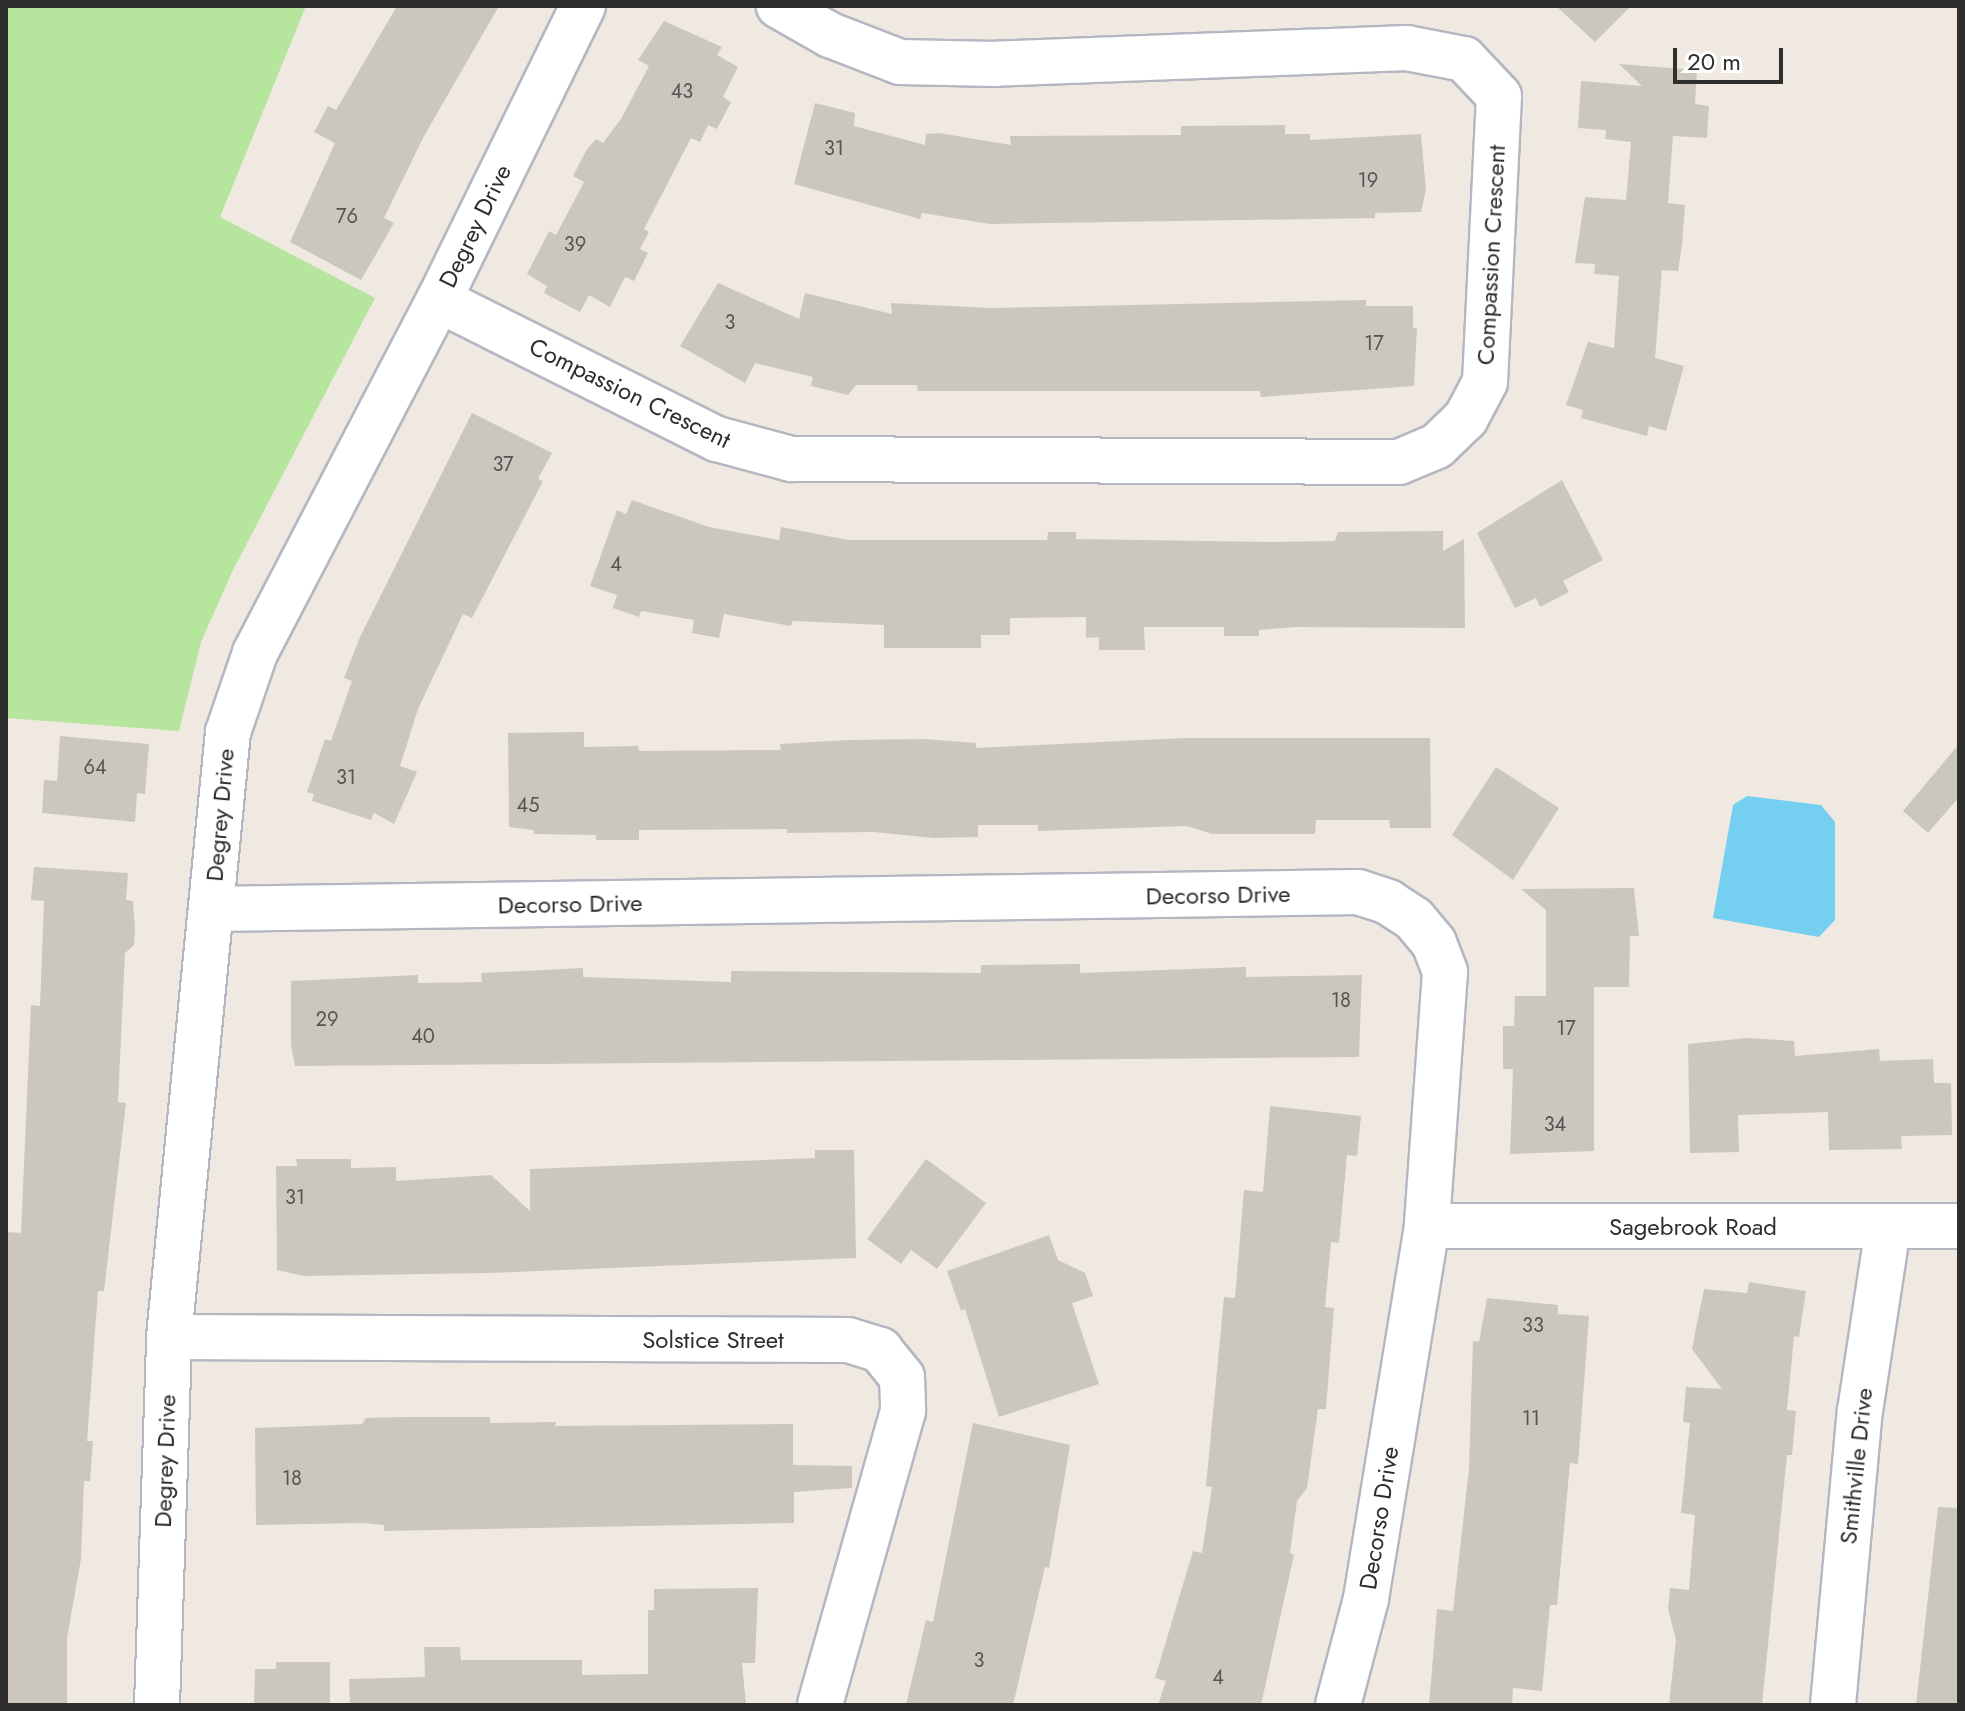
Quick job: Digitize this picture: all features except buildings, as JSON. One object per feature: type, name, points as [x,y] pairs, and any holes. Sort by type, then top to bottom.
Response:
[{"type":"street","name":"Degrey Drive","points":[[157,1705],[169,1337],[228,732],[255,653],[439,300],[583,6]]},
{"type":"street","name":"Compassion Crescent","points":[[439,300],[717,439],[791,459],[1399,462],[1437,446],[1466,418],[1485,382],[1499,96],[1464,59],[1407,48],[995,64],[900,62],[830,35],[779,6]]},
{"type":"street","name":"Decorso Drive","points":[[211,909],[1358,892],[1388,902],[1414,919],[1434,943],[1445,972],[1427,1226],[1366,1599],[1338,1705]]},
{"type":"street","name":"Sagebrook Road","points":[[1427,1226],[1959,1226]]},
{"type":"street","name":"Smithville Drive","points":[[1833,1705],[1860,1416],[1888,1227]]},
{"type":"street","name":"Solstice Street","points":[[169,1337],[848,1340],[880,1350],[902,1377],[903,1411],[820,1705]]},
{"type":"green space","points":[[6,6],[306,6],[220,217],[375,298],[232,572],[201,642],[179,731],[6,718]]},
{"type":"water","points":[[1747,796],[1821,805],[1835,822],[1835,920],[1819,937],[1713,918],[1733,805]]}]
